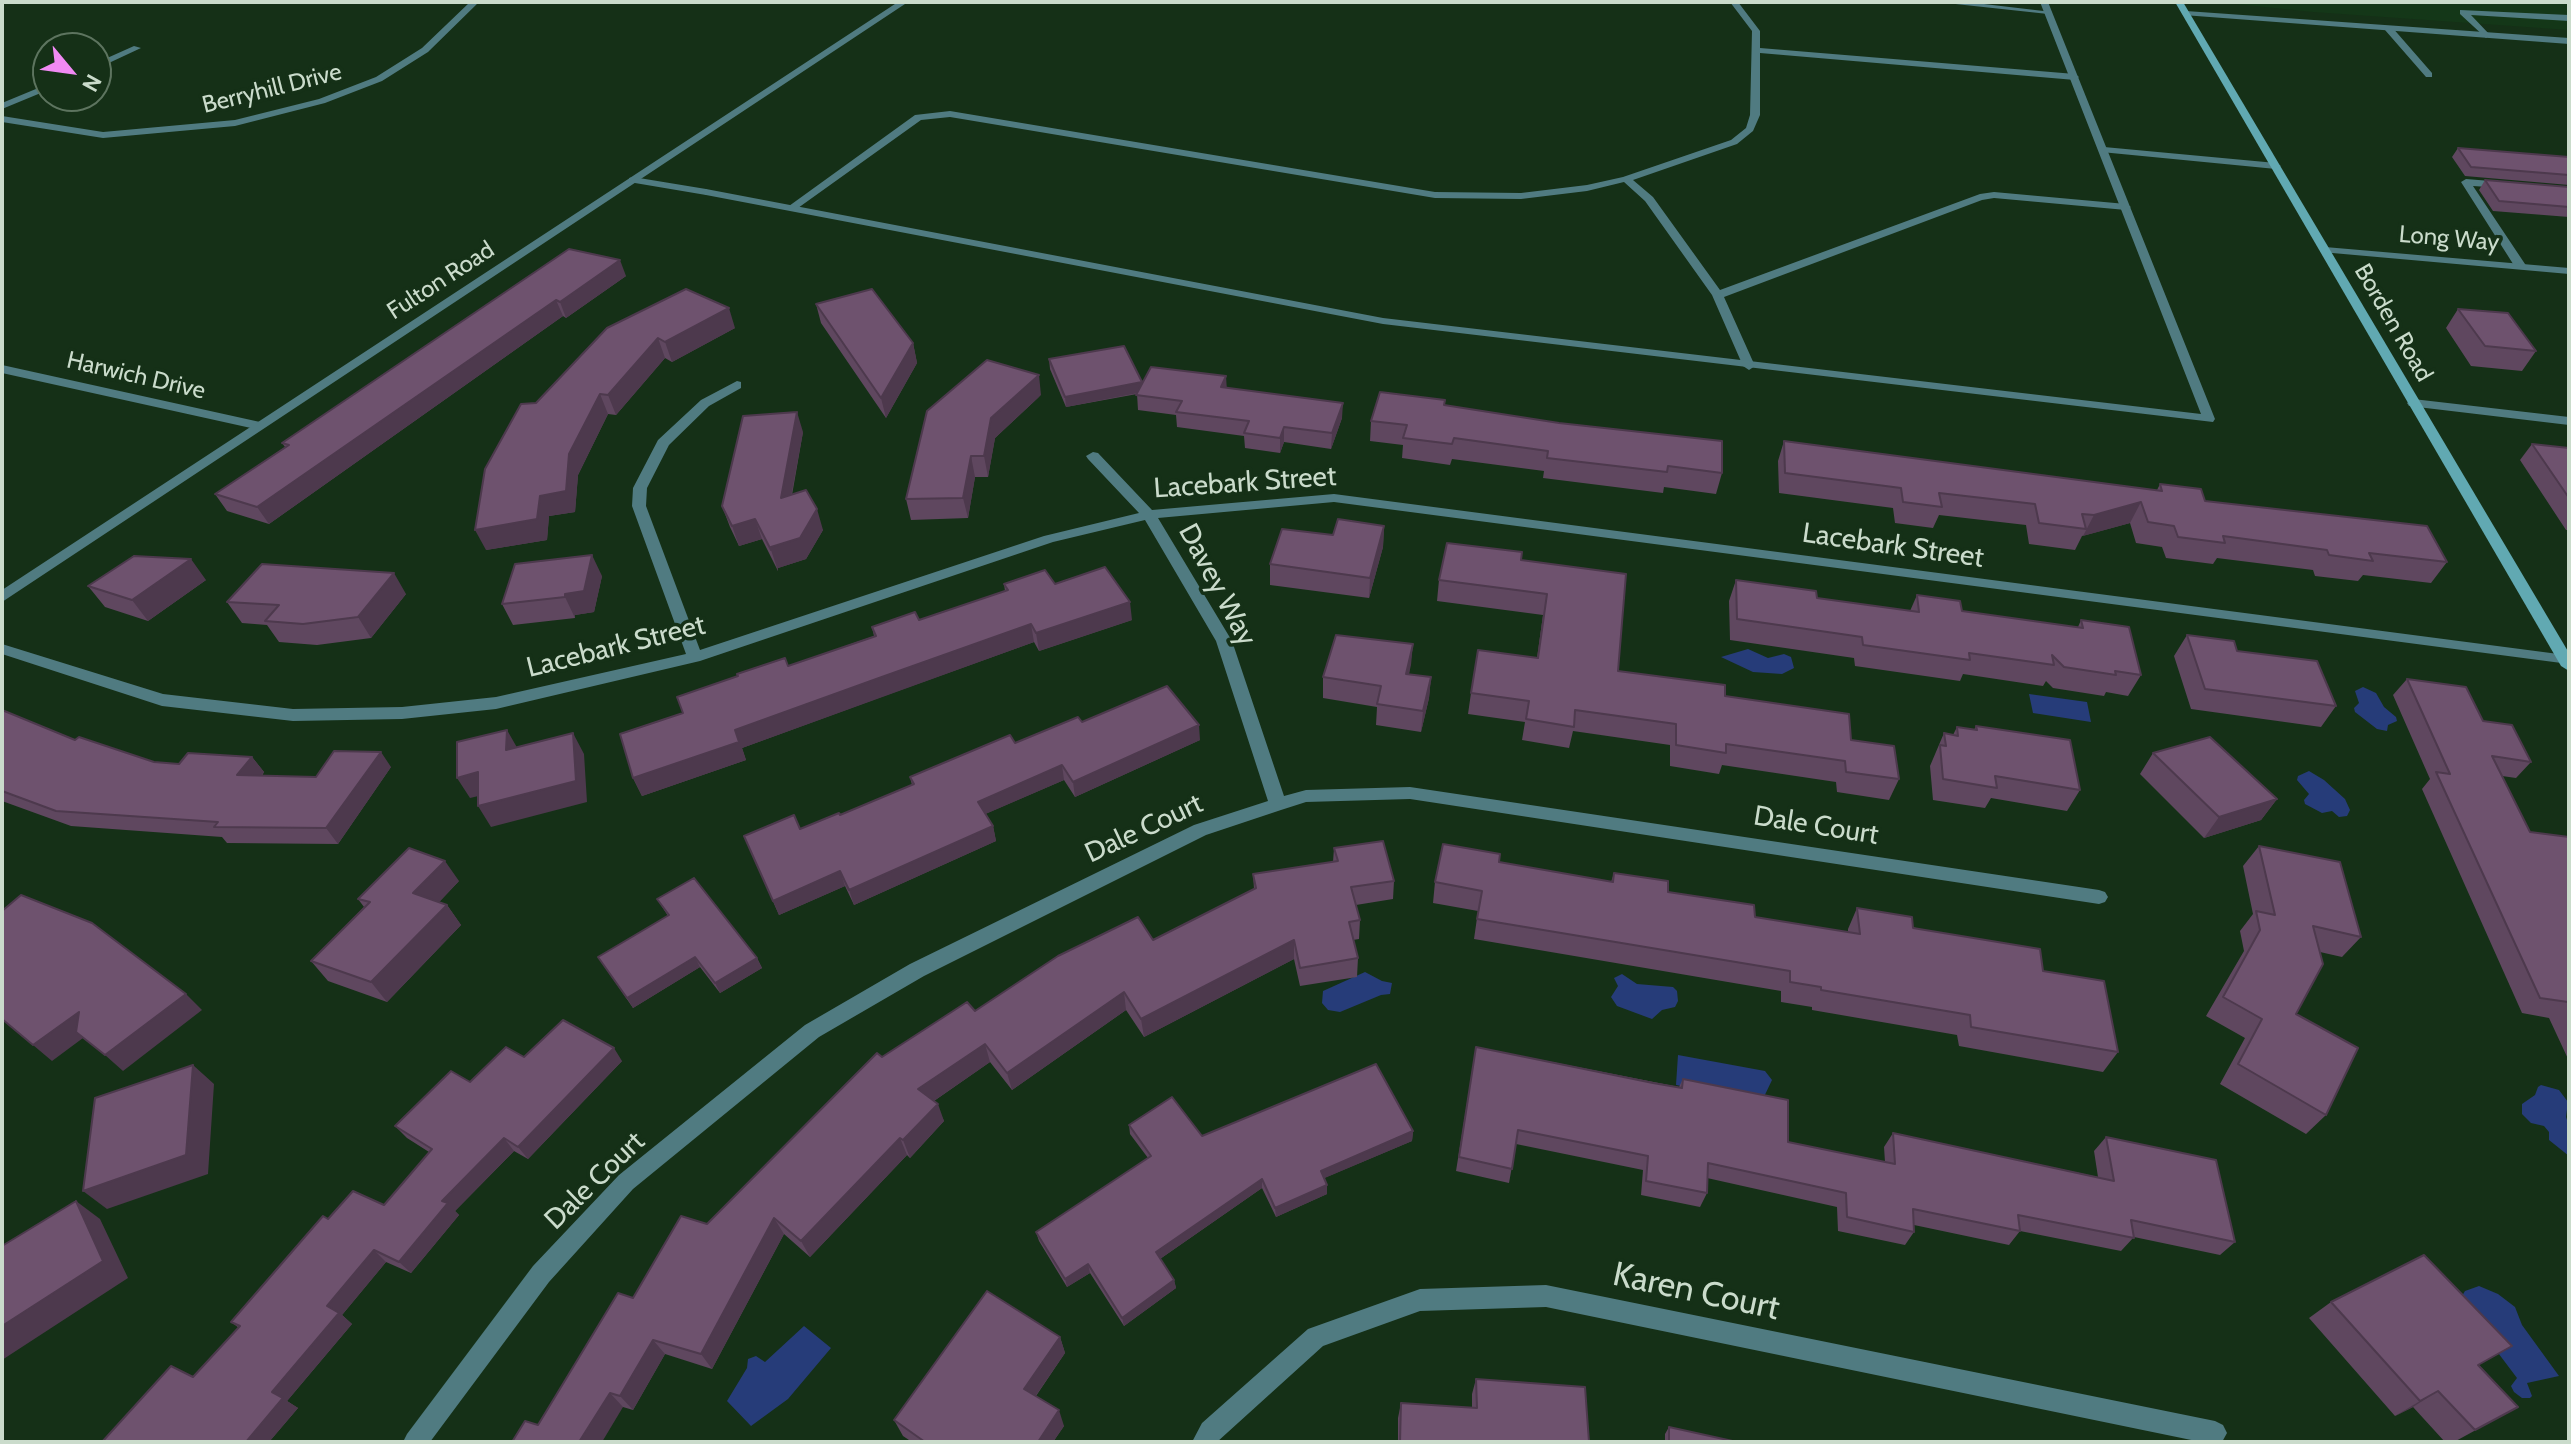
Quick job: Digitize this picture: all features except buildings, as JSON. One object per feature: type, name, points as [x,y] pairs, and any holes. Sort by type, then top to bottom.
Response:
[{"type":"main road","name":"Borden Road","points":[[2179,2],[2567,663]]},
{"type":"street","name":"Berryhill Drive","points":[[2,119],[103,135],[235,123],[322,101],[379,79],[425,50],[475,2]]},
{"type":"street","name":"Fulton Road","points":[[2,597],[904,2]]},
{"type":"street","points":[[794,206],[918,117],[950,114],[1435,195],[1521,196],[1587,188],[1626,179],[1734,142],[1750,129],[1755,115],[1756,31],[1734,2]]},
{"type":"street","points":[[633,180],[794,206],[1383,321],[2209,419],[2046,7],[1941,2]]},
{"type":"street","points":[[2486,35],[2463,12],[2569,18]]},
{"type":"street","points":[[2186,13],[2569,41]]},
{"type":"street","points":[[2388,28],[2429,75]]},
{"type":"street","points":[[112,59],[137,48]]},
{"type":"street","points":[[1754,50],[2075,77]]},
{"type":"street","points":[[2,106],[32,94]]},
{"type":"street","points":[[2104,150],[2276,166]]},
{"type":"street","points":[[1626,179],[1649,199],[1718,295],[1749,366]]},
{"type":"street","points":[[2510,186],[2466,182],[2521,267]]},
{"type":"street","points":[[1718,295],[1980,197],[1994,195],[2126,207]]},
{"type":"street","name":"Long Way","points":[[2325,250],[2569,271]]},
{"type":"street","name":"Harwich Drive","points":[[2,369],[260,426]]},
{"type":"street","points":[[695,657],[639,506],[640,488],[663,443],[705,403],[737,385]]},
{"type":"street","points":[[2413,403],[2569,421]]},
{"type":"street","name":"Davey Way","points":[[1093,456],[1149,515],[1224,641],[1278,804]]},
{"type":"street","name":"Lacebark Street","points":[[2,649],[162,700],[293,715],[402,713],[496,703],[695,657],[1049,539],[1149,515],[1334,498],[2567,663]]},
{"type":"street","name":"Dale Court","points":[[415,1442],[541,1274],[626,1182],[812,1031],[917,970],[1200,830],[1278,804],[1306,796],[1410,793],[2099,897]]},
{"type":"street","name":"Karen Court","points":[[1204,1442],[1210,1431],[1316,1337],[1420,1300],[1546,1296],[2215,1433]]},
{"type":"shaded area","points":[[2216,2],[2569,2],[2569,30],[2313,12]]},
{"type":"water","points":[[1748,649],[1768,658],[1784,654],[1791,657],[1794,668],[1782,674],[1753,672],[1721,657]]},
{"type":"water","points":[[2363,687],[2376,693],[2384,707],[2396,717],[2397,721],[2388,725],[2387,731],[2377,729],[2355,712],[2354,708],[2359,703],[2355,691]]},
{"type":"water","points":[[2029,694],[2087,702],[2091,722],[2033,713]]},
{"type":"water","points":[[2309,771],[2345,799],[2350,810],[2347,816],[2339,817],[2332,811],[2322,813],[2305,804],[2304,800],[2309,794],[2297,780],[2298,776]]},
{"type":"water","points":[[1365,972],[1392,983],[1390,994],[1340,1012],[1328,1010],[1322,1003],[1323,991]]},
{"type":"water","points":[[1622,974],[1637,984],[1673,987],[1677,991],[1678,1001],[1675,1007],[1662,1010],[1652,1019],[1617,1006],[1611,997],[1618,986],[1614,978]]},
{"type":"water","points":[[1678,1055],[1765,1071],[1772,1080],[1762,1101],[1676,1085]]},
{"type":"water","points":[[2541,1085],[2559,1090],[2568,1102],[2569,1156],[2549,1140],[2549,1132],[2544,1126],[2531,1123],[2522,1114],[2522,1104],[2535,1095]]},
{"type":"water","points":[[2479,1286],[2498,1294],[2515,1307],[2522,1325],[2559,1376],[2527,1383],[2530,1398],[2522,1398],[2514,1392],[2511,1386],[2517,1378],[2459,1301],[2465,1291]]},
{"type":"water","points":[[804,1326],[831,1348],[788,1399],[751,1426],[727,1401],[747,1368],[748,1359],[756,1356],[765,1362]]}]
